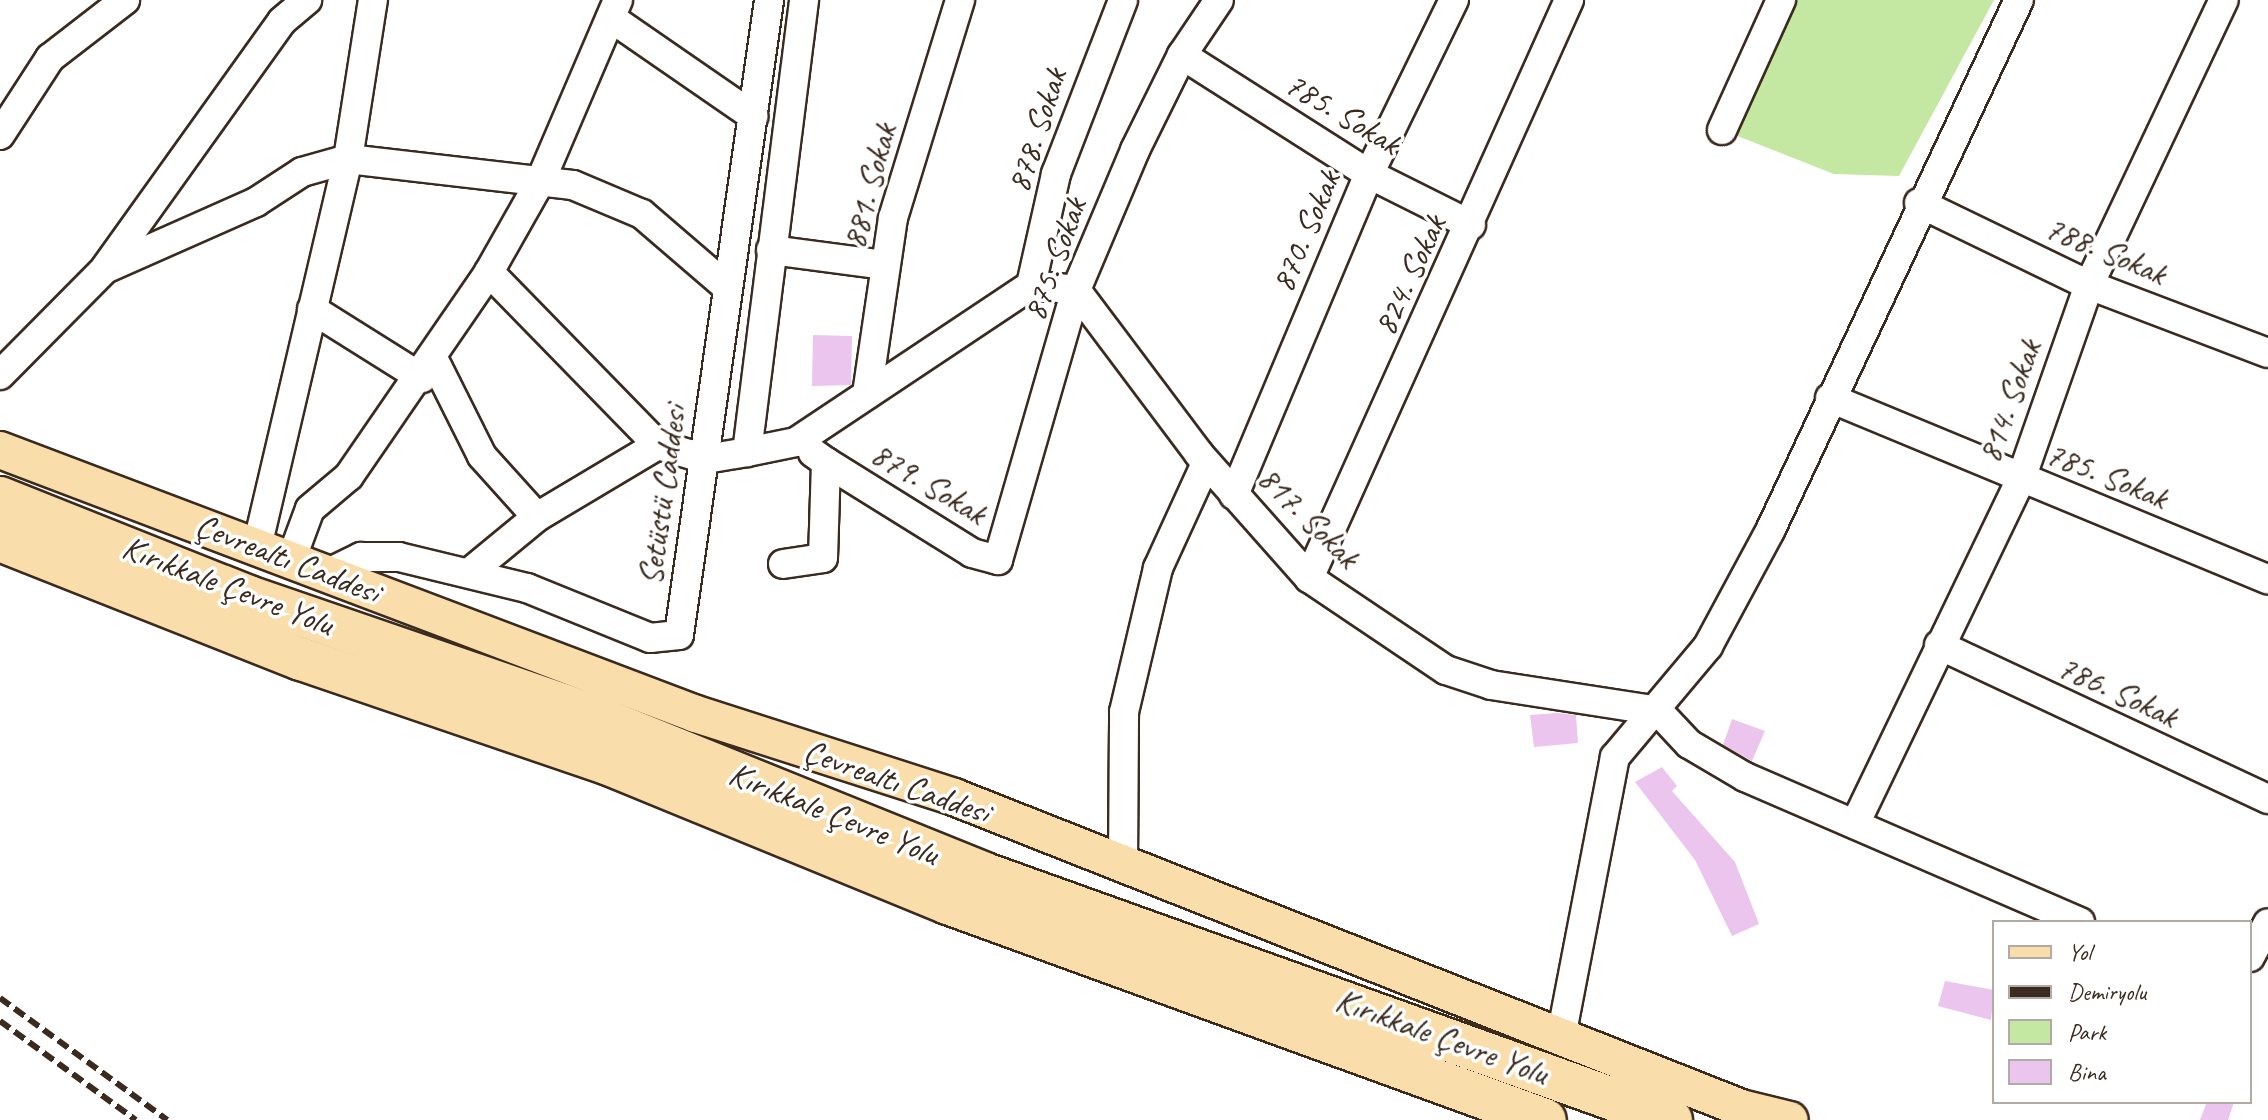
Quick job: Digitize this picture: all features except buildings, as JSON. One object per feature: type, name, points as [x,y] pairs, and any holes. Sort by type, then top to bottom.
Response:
[{"type":"highway","name":"Kırıkkale Çevre Yolu","points":[[0,498],[249,597],[618,726],[982,873],[1671,1120]]},
{"type":"highway","name":"Kırıkkale Çevre Yolu","points":[[0,540],[288,655],[609,764],[948,903],[1545,1120]]},
{"type":"main road","name":"Çevrealtı Caddesi","points":[[0,450],[1123,865],[1561,1037],[1790,1120]]},
{"type":"street","points":[[0,135],[50,58],[125,0]]},
{"type":"street","points":[[0,375],[105,269],[282,21],[307,0]]},
{"type":"street","points":[[257,547],[348,159],[373,0]]},
{"type":"street","name":"Setüstü Caddesi","points":[[328,573],[361,557],[386,557],[469,573],[650,638],[679,635],[769,0]]},
{"type":"street","points":[[747,452],[804,0]]},
{"type":"street","name":"881. Sokak","points":[[867,394],[885,265],[960,0]]},
{"type":"street","name":"878. Sokak","points":[[1031,285],[1056,174],[1123,0]]},
{"type":"street","name":"875. Sokak","points":[[998,560],[1076,290],[1182,55],[1219,0]]},
{"type":"street","name":"870. Sokak","points":[[1234,495],[1369,174],[1454,0]]},
{"type":"street","name":"824. Sokak","points":[[1309,578],[1471,225],[1569,0]]},
{"type":"street","points":[[1722,130],[1781,0]]},
{"type":"street","points":[[1561,1037],[1615,757],[1658,711],[1708,646],[2019,0]]},
{"type":"street","name":"814. Sokak","points":[[1855,824],[2021,479],[2089,285],[2224,0]]},
{"type":"street","points":[[291,560],[310,509],[349,476],[428,369],[489,272],[540,182],[614,9],[753,116]]},
{"type":"street","name":"785. Sokak","points":[[1182,55],[1369,174],[1471,225]]},
{"type":"street","points":[[105,269],[256,202],[302,172],[348,159],[573,185],[642,214],[727,287]]},
{"type":"street","name":"788. Sokak","points":[[1919,203],[2089,285],[2268,353]]},
{"type":"street","points":[[771,250],[885,265]]},
{"type":"street","points":[[489,272],[658,445],[706,459],[796,442],[1031,285],[1076,290]]},
{"type":"street","name":"817. Sokak","points":[[1076,290],[1206,463],[1309,578],[1446,670],[1491,685],[1658,711]]},
{"type":"street","points":[[312,309],[428,369],[482,456],[537,517]]},
{"type":"street","name":"785. Sokak","points":[[1830,398],[2268,579]]},
{"type":"street","name":"879. Sokak","points":[[796,442],[972,553],[998,560]]},
{"type":"street","points":[[469,573],[537,517],[658,445]]},
{"type":"street","points":[[783,564],[823,558],[826,462]]},
{"type":"street","points":[[1123,865],[1124,712],[1158,568],[1206,463]]},
{"type":"street","name":"786. Sokak","points":[[1939,645],[2268,799]]},
{"type":"street","points":[[1658,711],[1689,744],[1734,770],[2075,920]]},
{"type":"street","points":[[2252,953],[2268,923]]},
{"type":"green space","points":[[1795,0],[1994,0],[1899,176],[1834,174],[1735,135]]},
{"type":"railway","points":[[0,998],[167,1120]]},
{"type":"railway","points":[[0,1021],[136,1120]]}]
